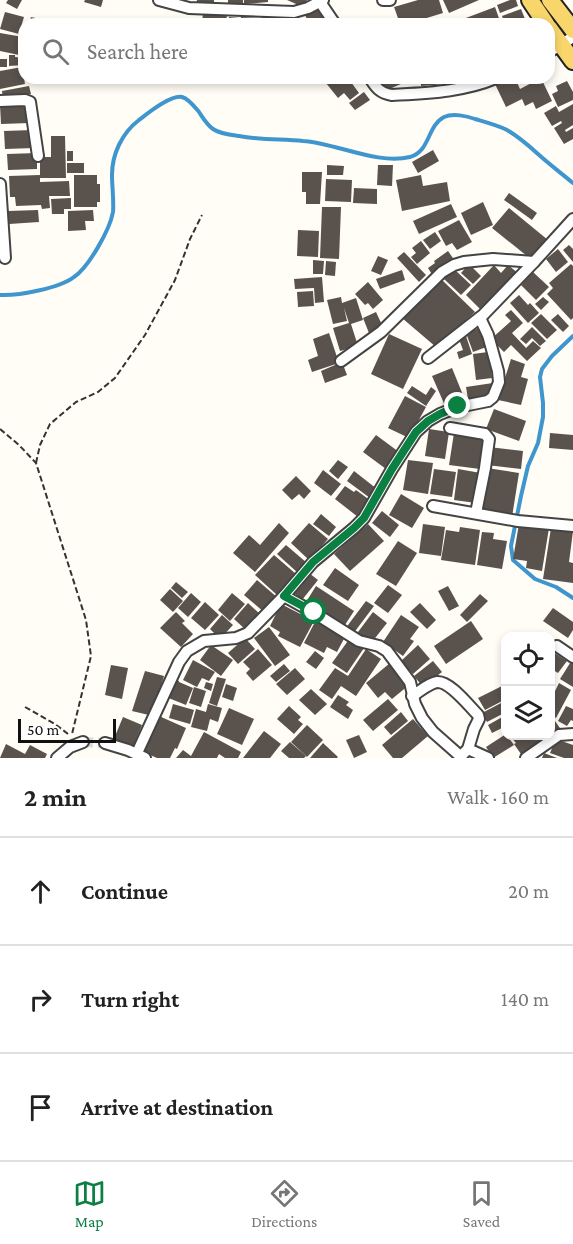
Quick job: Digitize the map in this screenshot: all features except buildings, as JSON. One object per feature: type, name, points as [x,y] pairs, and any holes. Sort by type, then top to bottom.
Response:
[{"type":"main road","points":[[530,0],[542,18]]},
{"type":"main road","points":[[550,0],[573,30]]},
{"type":"main road","points":[[561,44],[573,61]]},
{"type":"street","points":[[159,0],[189,8],[294,12],[322,1],[332,18]]},
{"type":"street","points":[[383,0],[390,0]]},
{"type":"street","points":[[374,84],[377,90],[392,95],[442,92],[481,84]]},
{"type":"street","points":[[0,101],[25,100],[30,102],[38,156]]},
{"type":"street","points":[[0,184],[4,258]]},
{"type":"street","points":[[428,358],[480,318],[573,219]]},
{"type":"street","points":[[341,361],[381,332],[442,272],[454,265],[493,259],[534,262]]},
{"type":"street","points":[[105,743],[141,756],[179,662],[187,651],[204,641],[236,638],[248,633],[313,562],[364,518],[416,432],[440,414],[458,406],[488,401],[493,397],[499,382],[498,371],[488,335],[480,318]]},
{"type":"street","points":[[450,428],[485,434],[489,439],[476,513]]},
{"type":"street","points":[[433,506],[518,521],[573,526]]},
{"type":"street","points":[[284,596],[359,641],[379,646],[387,651],[410,682],[415,704],[433,732],[463,755],[488,758]]},
{"type":"street","points":[[557,646],[573,657]]},
{"type":"street","points":[[412,696],[434,682],[443,683],[451,688],[478,716],[463,755]]},
{"type":"street","points":[[526,758],[559,735],[573,734]]},
{"type":"street","points":[[57,758],[70,747],[83,742]]},
{"type":"path","points":[[36,463],[40,445],[50,423],[76,402],[98,392],[116,378],[145,335],[174,280],[202,215]]},
{"type":"path","points":[[0,429],[36,463],[86,620],[91,656],[72,737],[55,724],[25,707]]},
{"type":"waterway","points":[[0,295],[28,293],[49,288],[68,281],[80,272],[98,247],[111,219],[113,212],[112,167],[119,144],[139,120],[159,105],[177,97],[189,101],[216,131],[229,135],[295,140],[370,156],[397,159],[417,154],[425,145],[434,126],[444,117],[456,115],[468,117],[498,126],[514,134],[573,183]]},
{"type":"waterway","points":[[573,336],[542,369],[540,377],[543,417],[538,443],[528,466],[511,546],[513,560],[535,579],[556,587],[573,598]]},
{"type":"tunnel","points":[[83,742],[105,743]]},
{"type":"route","points":[[314,612],[284,596],[313,562],[364,518],[416,432],[428,421],[458,406]]}]
